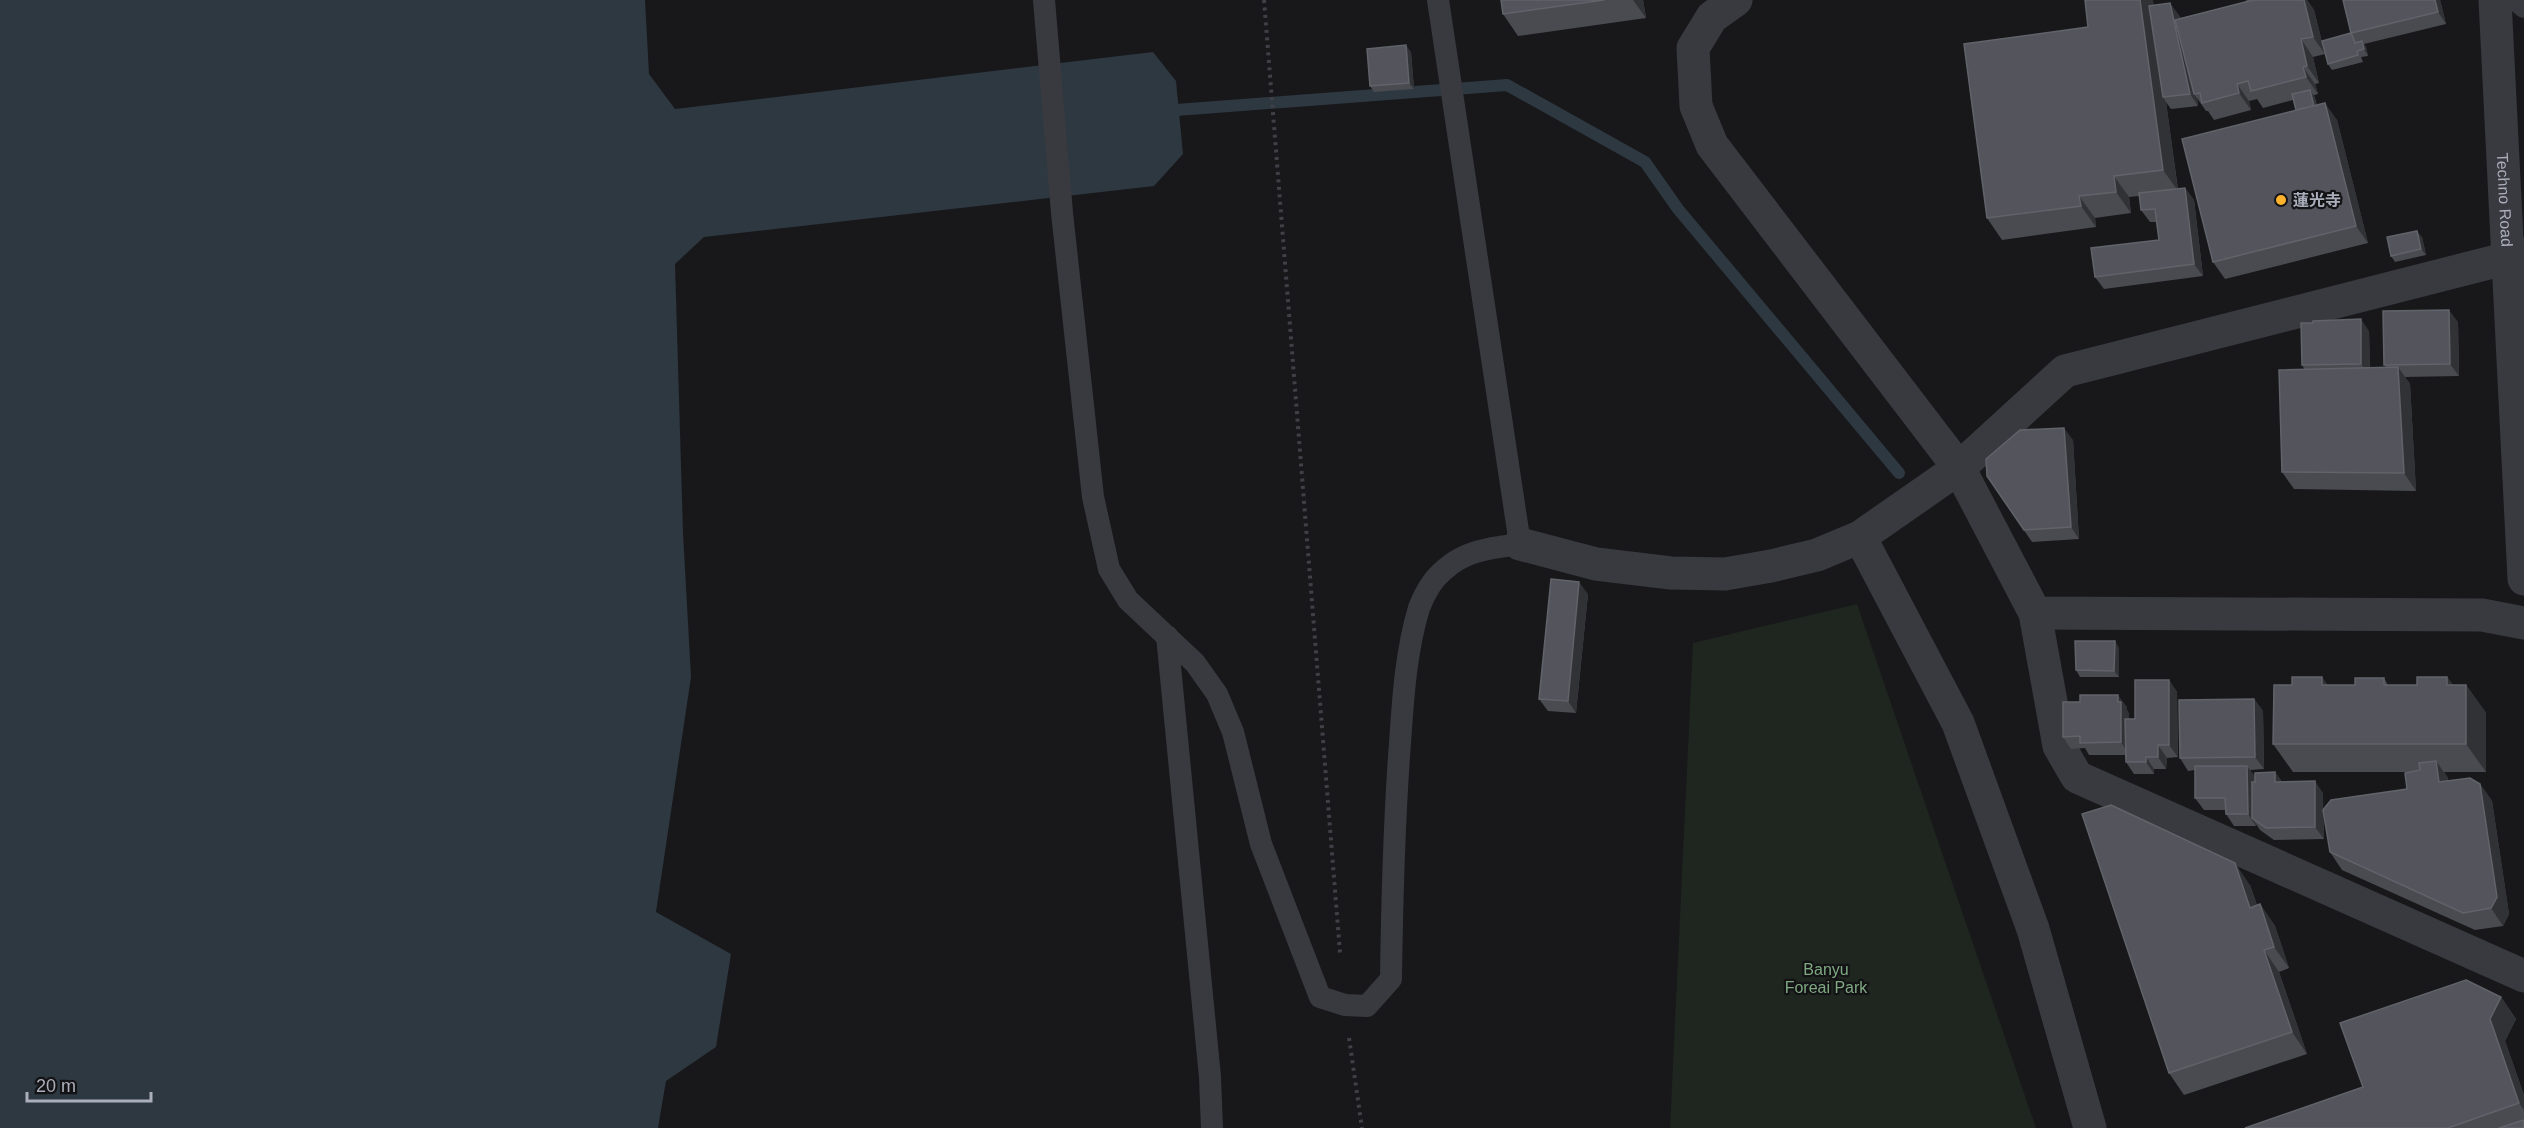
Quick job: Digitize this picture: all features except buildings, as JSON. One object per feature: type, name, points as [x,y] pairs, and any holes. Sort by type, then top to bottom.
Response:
[{"type":"street","points":[[1736,0],[1712,17],[1693,48],[1696,106],[1712,145],[1959,468],[2035,613],[2059,746],[2077,777],[2524,976]]},
{"type":"street","name":"Techno Road","points":[[2495,0],[2517,256],[2524,579]]},
{"type":"street","points":[[1520,544],[1596,564],[1671,573],[1725,574],[1817,555],[1860,537],[1959,468],[2066,371],[2517,256]]},
{"type":"street","points":[[1860,537],[1958,723],[2033,929],[2090,1128]]},
{"type":"street","points":[[2035,613],[2482,615],[2524,623]]},
{"type":"lane","points":[[1044,0],[1062,213],[1093,497],[1109,569],[1128,600],[1196,663],[1217,694],[1233,732],[1261,844],[1320,997],[1345,1005],[1367,1006],[1391,979],[1394,827],[1402,711],[1408,657],[1420,606],[1432,582],[1444,569],[1478,549],[1520,544],[1438,0]]},
{"type":"lane","points":[[2516,0],[2524,8]]},
{"type":"lane","points":[[1167,636],[1210,1077],[1212,1128]]},
{"type":"path","points":[[1264,0],[1345,1005],[1362,1128]]},
{"type":"green space","name":"Banyu Foreai Park","points":[[1857,604],[2036,1128],[1670,1128],[1693,643]]},
{"type":"shaded area","points":[[0,0],[645,0],[649,74],[675,109],[1153,52],[1176,81],[1183,154],[1154,186],[704,237],[675,264],[683,533],[691,677],[656,912],[731,954],[716,1047],[666,1081],[658,1128],[0,1128]]},
{"type":"waterway","points":[[1163,111],[1507,85],[1645,162],[1678,209],[1899,473]]},
{"type":"place","name":"蓮光寺","points":[[2281,200]]}]
